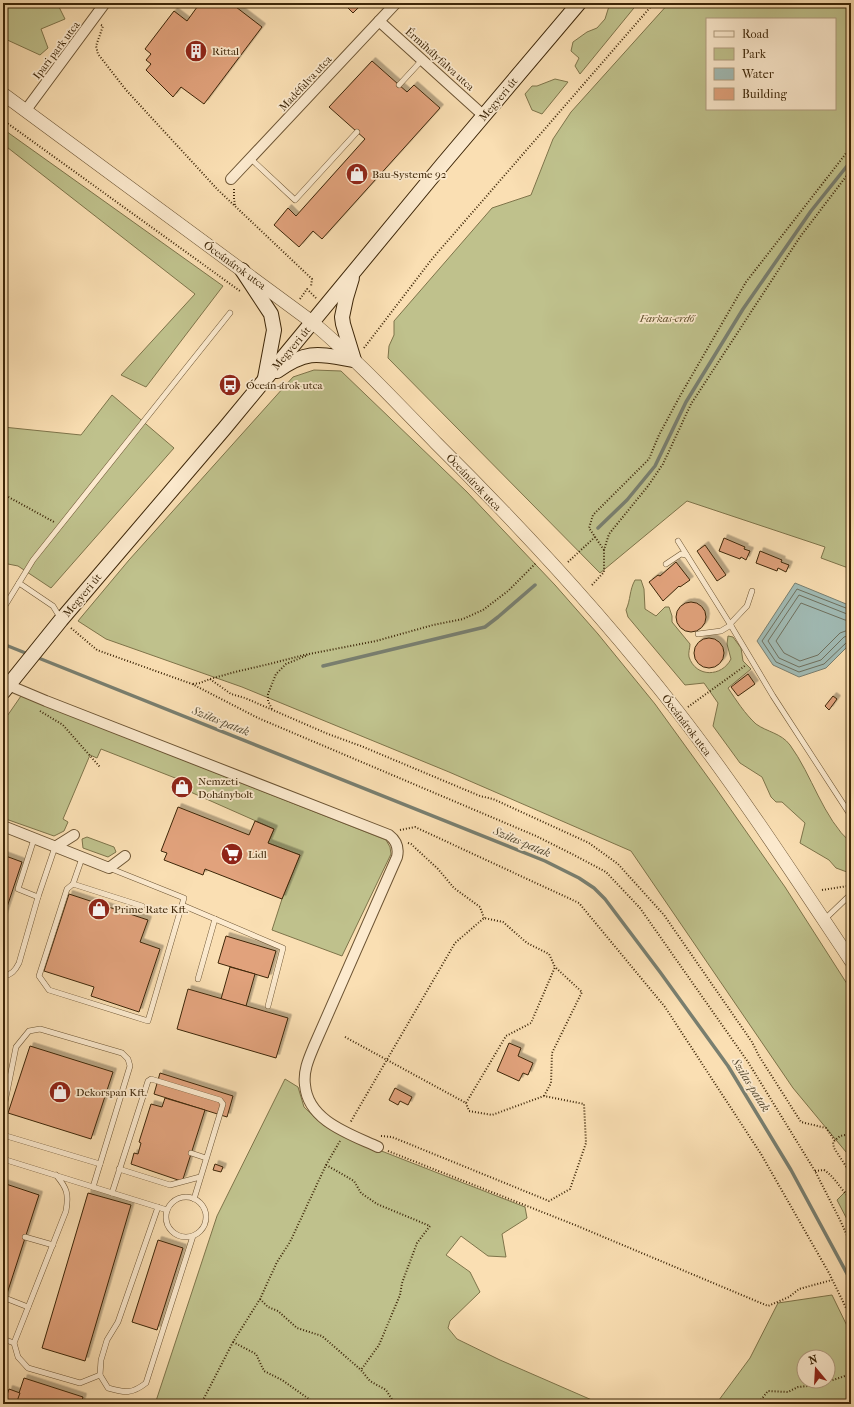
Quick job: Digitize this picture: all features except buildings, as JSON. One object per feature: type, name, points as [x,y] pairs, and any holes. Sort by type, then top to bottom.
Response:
[{"type":"main road","name":"Megyeri út","points":[[9,684],[580,3]]},
{"type":"main road","points":[[264,380],[288,362],[304,356],[315,354],[354,360],[342,317],[350,281],[359,266]]},
{"type":"main road","points":[[242,270],[272,314],[274,323],[264,380]]},
{"type":"street","name":"Ipari park utca","points":[[26,110],[105,3]]},
{"type":"street","name":"Madéfalva utca","points":[[231,178],[396,3]]},
{"type":"street","name":"Érmihályfalva utca","points":[[379,21],[484,116]]},
{"type":"street","name":"Óceánárok utca","points":[[3,94],[312,322],[354,360],[456,463],[545,554],[607,625],[679,713],[737,791],[851,961]]},
{"type":"street","points":[[9,684],[46,701],[392,837],[398,851],[397,857],[314,1046],[307,1065],[305,1077],[308,1100],[313,1108],[328,1121],[378,1147]]},
{"type":"street","points":[[3,826],[109,868],[125,856]]},
{"type":"street","points":[[55,847],[74,835]]},
{"type":"lane","points":[[399,85],[422,60]]},
{"type":"lane","points":[[250,158],[295,200],[357,132]]},
{"type":"lane","points":[[3,609],[33,560],[230,313]]},
{"type":"lane","points":[[678,541],[773,696],[851,816]]},
{"type":"lane","points":[[666,564],[682,554],[686,555]]},
{"type":"lane","points":[[19,583],[53,606],[62,620]]},
{"type":"lane","points":[[698,634],[721,631],[730,624],[747,606],[752,591]]},
{"type":"lane","points":[[34,838],[18,889],[38,897]]},
{"type":"lane","points":[[3,977],[10,975],[16,970],[19,963],[38,897],[55,847]]},
{"type":"lane","points":[[82,858],[73,884],[67,889],[39,976],[49,990],[148,1021],[184,898],[109,868]]},
{"type":"lane","points":[[73,884],[142,906]]},
{"type":"lane","points":[[824,920],[851,894]]},
{"type":"lane","points":[[182,905],[283,948],[268,1006]]},
{"type":"lane","points":[[198,979],[215,919]]},
{"type":"lane","points":[[3,1112],[16,1046],[29,1031],[40,1028],[122,1053],[128,1059],[130,1066],[93,1187]]},
{"type":"lane","points":[[112,1192],[148,1081],[151,1079],[220,1100],[223,1104],[194,1199]]},
{"type":"lane","points":[[3,1135],[100,1164]]},
{"type":"lane","points":[[191,1153],[206,1158]]},
{"type":"lane","points":[[3,1159],[167,1210]]},
{"type":"lane","points":[[120,1169],[170,1185],[200,1177]]},
{"type":"lane","points":[[56,1175],[64,1185],[68,1197],[66,1211],[14,1343],[18,1356],[28,1368],[80,1383],[100,1375]]},
{"type":"lane","points":[[188,1198],[194,1199],[204,1208],[206,1215],[203,1228],[193,1236],[186,1238],[173,1234],[166,1223],[167,1210],[175,1200],[188,1198]]},
{"type":"lane","points":[[158,1207],[118,1322],[108,1340],[101,1360],[100,1375],[108,1388],[123,1392],[137,1390],[146,1382],[193,1236]]},
{"type":"lane","points":[[25,1237],[53,1245]]},
{"type":"lane","points":[[5,1298],[28,1307]]},
{"type":"lane","points":[[3,1339],[14,1343]]},
{"type":"path","points":[[354,360],[432,259],[654,3]]},
{"type":"path","points":[[94,19],[103,26],[96,46],[98,54],[126,90],[218,190],[312,279],[311,286]]},
{"type":"path","points":[[3,120],[245,295]]},
{"type":"path","points":[[604,550],[589,528],[593,515],[649,459],[659,435],[680,396],[746,282],[851,147]]},
{"type":"path","points":[[592,585],[604,572],[604,550],[608,534],[648,486],[663,464],[691,404],[699,391],[800,237],[851,170]]},
{"type":"path","points":[[231,178],[234,187],[236,207]]},
{"type":"path","points":[[3,494],[60,526]]},
{"type":"path","points":[[568,562],[596,537]]},
{"type":"path","points":[[273,710],[268,701],[268,694],[276,674],[286,664],[310,654],[352,644],[376,641],[433,625],[463,619],[483,610],[508,591],[545,554]]},
{"type":"path","points":[[62,620],[97,650],[192,684],[258,718],[536,836],[606,872],[640,908],[743,1056],[815,1171],[851,1244]]},
{"type":"path","points":[[192,684],[304,654],[310,654]]},
{"type":"path","points":[[679,713],[752,661]]},
{"type":"path","points":[[210,679],[231,694],[245,698],[328,734],[361,746],[480,796],[493,799],[589,842],[618,864],[664,915],[752,1042],[759,1056],[801,1122],[826,1128],[835,1141]]},
{"type":"path","points":[[38,710],[63,725],[100,767]]},
{"type":"path","points":[[484,918],[480,907],[454,888],[438,869],[411,844],[392,837],[396,831],[415,827],[579,902],[665,1007],[761,1154],[832,1280],[851,1318]]},
{"type":"path","points":[[822,890],[851,885]]},
{"type":"path","points":[[484,918],[503,922],[527,943],[549,954],[555,967],[582,992],[552,1053],[551,1084],[544,1096]]},
{"type":"path","points":[[201,1404],[233,1342],[260,1299],[278,1262],[290,1242],[326,1165],[386,1059],[456,943],[484,918]]},
{"type":"path","points":[[466,1103],[506,1036],[531,1023],[555,967]]},
{"type":"path","points":[[345,1037],[466,1103],[469,1111],[492,1115],[544,1096],[584,1104],[586,1143],[570,1188],[549,1201],[392,1137],[377,1135]]},
{"type":"path","points":[[851,1134],[840,1136],[834,1142],[834,1148],[851,1174]]},
{"type":"path","points":[[378,1147],[575,1225],[768,1306],[789,1297],[799,1289],[832,1280]]},
{"type":"path","points":[[326,1165],[354,1181],[360,1193],[377,1204],[430,1226],[417,1243],[402,1283],[400,1295],[379,1345],[361,1370]]},
{"type":"path","points":[[815,1171],[824,1170],[833,1176],[842,1191],[851,1199]]},
{"type":"path","points":[[260,1299],[268,1307],[278,1311],[297,1328],[322,1336],[361,1370],[370,1381],[386,1390],[395,1404]]},
{"type":"path","points":[[233,1342],[256,1354],[264,1371],[282,1380],[316,1404]]},
{"type":"path","points":[[753,1404],[760,1401],[768,1391],[788,1392],[798,1387],[818,1385],[851,1374]]},
{"type":"path","points":[[568,1404],[570,1400]]},
{"type":"green space","points":[[3,3],[57,3],[65,19],[41,29],[48,48],[40,55],[3,38]]},
{"type":"green space","points":[[610,3],[638,3],[580,74],[575,66],[579,58],[571,51],[573,42],[587,32],[597,28],[605,19]]},
{"type":"green space","name":"Farkas-erdő","points":[[669,3],[851,3],[851,569],[821,558],[825,547],[687,501],[600,573],[388,358],[389,346],[394,335],[394,321],[492,208],[531,195],[553,139],[571,112]]},
{"type":"green space","points":[[555,79],[568,82],[542,114],[532,110],[525,94],[532,86],[537,86]]},
{"type":"green space","points":[[3,129],[223,286],[146,387],[121,375],[195,294],[3,144]]},
{"type":"green space","points":[[314,370],[341,371],[467,492],[555,585],[598,634],[655,704],[785,887],[851,990],[851,1158],[793,1088],[631,851],[449,772],[242,687],[106,639],[78,621],[129,560],[293,377]]},
{"type":"green space","points":[[112,395],[174,448],[51,588],[18,566],[3,563],[3,427],[81,435]]},
{"type":"green space","points":[[635,580],[641,580],[644,589],[645,609],[656,616],[665,607],[669,607],[672,622],[690,644],[689,657],[692,664],[697,669],[709,673],[716,672],[727,665],[731,659],[727,644],[728,636],[733,637],[741,648],[743,661],[751,669],[728,688],[744,711],[756,724],[778,735],[790,745],[805,769],[825,809],[841,833],[851,843],[851,870],[847,872],[836,868],[829,860],[800,843],[805,823],[782,802],[776,802],[771,797],[762,777],[740,763],[713,726],[718,703],[704,683],[685,685],[628,617],[626,610]]},
{"type":"green space","points":[[21,696],[386,840],[390,847],[391,854],[342,956],[272,930],[282,899],[300,855],[268,843],[274,829],[186,790],[188,783],[101,749],[97,758],[90,755],[63,819],[68,822],[64,831],[54,836],[3,818],[3,722]]},
{"type":"green space","points":[[87,837],[114,847],[116,852],[108,857],[83,848],[82,839]]},
{"type":"green space","points":[[285,1079],[298,1087],[304,1107],[323,1125],[343,1136],[525,1207],[527,1218],[502,1234],[506,1257],[488,1256],[461,1236],[446,1255],[470,1272],[480,1292],[450,1321],[448,1328],[457,1339],[500,1360],[601,1404],[155,1404],[217,1216]]},
{"type":"green space","points":[[851,1186],[851,1227],[837,1200]]},
{"type":"green space","points":[[832,1295],[851,1334],[851,1404],[716,1404],[750,1358],[778,1303]]},
{"type":"water","points":[[795,583],[851,606],[851,643],[826,668],[799,677],[773,665],[757,641]]},
{"type":"waterway","points":[[598,528],[627,500],[655,466],[686,402],[743,309],[811,211],[851,161]]},
{"type":"waterway","points":[[323,666],[485,627],[535,585]]},
{"type":"waterway","name":"Szilas-patak","points":[[3,644],[28,654]]},
{"type":"waterway","name":"Szilas-patak","points":[[36,657],[545,861],[579,878],[594,888],[605,899],[660,972],[728,1066],[791,1170],[851,1281]]},
{"type":"place","name":"Rittal","points":[[196,51]]},
{"type":"place","name":"Bau-Systeme 92","points":[[357,174]]},
{"type":"place","name":"Óceán-árok utca","points":[[230,385]]},
{"type":"place","name":"Nemzeti Dohánybolt","points":[[182,787]]},
{"type":"place","name":"Lidl","points":[[232,854]]},
{"type":"place","name":"Prime Rate Kft.","points":[[99,909]]},
{"type":"place","name":"Dekorspan Kft.","points":[[60,1092]]}]
